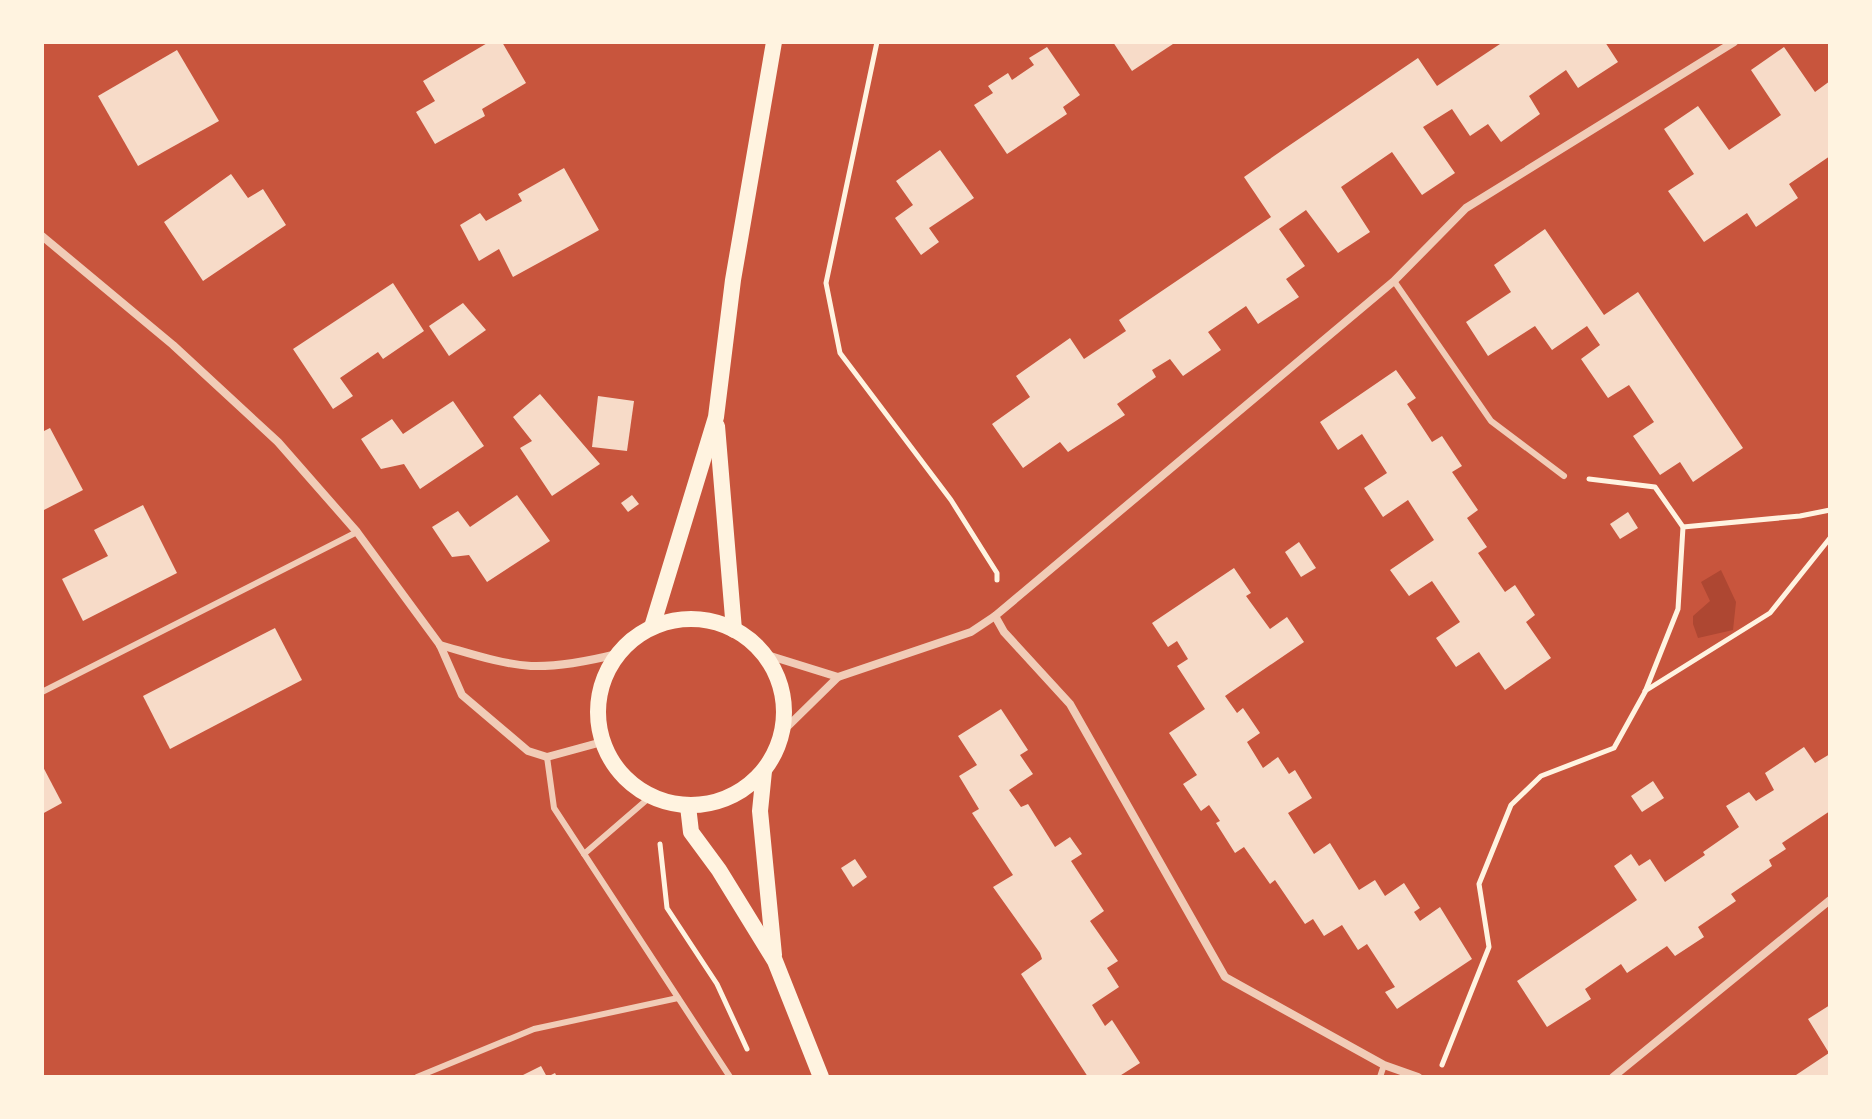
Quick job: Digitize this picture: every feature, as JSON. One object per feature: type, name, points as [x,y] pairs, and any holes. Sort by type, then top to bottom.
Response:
[{"type":"main road","points":[[652,627],[716,417],[733,280],[774,42]]},
{"type":"main road","points":[[716,417],[734,630]]},
{"type":"main road","points":[[764,771],[727,799],[708,805],[668,804],[629,783],[613,765],[602,742],[597,720],[598,697],[605,674],[617,654],[633,638],[652,627],[673,620],[694,619],[715,622],[734,630],[764,654],[775,672],[783,698],[785,729],[764,771],[760,811],[775,961]]},
{"type":"main road","points":[[688,806],[691,832],[719,870],[775,961],[821,1077]]},
{"type":"street","points":[[785,729],[838,677],[971,632],[995,616],[1394,281],[1466,208],[1734,42]]},
{"type":"street","points":[[42,236],[173,345],[278,442],[357,532],[440,645],[462,695],[528,751],[547,757],[602,742]]},
{"type":"street","points":[[995,616],[1004,632],[1070,704],[1225,977],[1384,1065],[1418,1077]]},
{"type":"street","points":[[440,645],[530,666],[581,663],[617,654]]},
{"type":"street","points":[[764,654],[838,677]]},
{"type":"street","points":[[1613,1077],[1830,900]]},
{"type":"lane","points":[[1394,281],[1491,421],[1564,476]]},
{"type":"lane","points":[[42,692],[357,532]]},
{"type":"lane","points":[[547,757],[554,808],[730,1077]]},
{"type":"lane","points":[[584,854],[650,797]]},
{"type":"lane","points":[[417,1077],[534,1029],[678,998]]},
{"type":"lane","points":[[1380,1077],[1384,1065]]},
{"type":"path","points":[[877,42],[826,283],[840,353],[951,500],[997,573],[995,616]]},
{"type":"path","points":[[1437,1077],[1489,947],[1479,884],[1511,805],[1541,776],[1614,748],[1645,692],[1678,609],[1683,527],[1655,487],[1564,476]]},
{"type":"path","points":[[1683,527],[1800,516],[1830,510]]},
{"type":"path","points":[[1645,692],[1770,613],[1830,538]]},
{"type":"path","points":[[650,797],[661,847],[667,908],[717,984],[748,1050]]},
{"type":"shaded area","points":[[1721,570],[1736,602],[1733,630],[1698,638],[1693,616],[1710,601],[1701,582]]},
{"type":"building","points":[[489,42],[502,42],[526,83],[482,109],[485,116],[435,144],[416,112],[435,101],[423,81]]},
{"type":"building","points":[[1113,42],[1176,42],[1132,71]]},
{"type":"building","points":[[1503,42],[1605,42],[1618,62],[1578,88],[1566,70],[1529,96],[1540,114],[1501,142],[1488,124],[1470,136],[1452,109],[1423,127],[1455,173],[1422,195],[1392,152],[1341,187],[1370,232],[1338,253],[1306,210],[1279,229],[1305,266],[1286,279],[1299,297],[1258,324],[1246,306],[1208,332],[1221,350],[1183,376],[1170,359],[1152,370],[1156,377],[1117,404],[1125,415],[1068,452],[1060,442],[1023,468],[992,424],[1030,397],[1016,376],[1070,338],[1084,359],[1126,331],[1119,320],[1271,217],[1244,177],[1287,147],[1418,58],[1437,86]]},
{"type":"building","points":[[1047,47],[1080,95],[1063,107],[1067,114],[1007,154],[974,105],[993,93],[988,86],[1008,73],[1012,80],[1034,65],[1029,58]]},
{"type":"building","points":[[1784,47],[1815,92],[1830,81],[1830,156],[1789,184],[1798,198],[1756,227],[1747,213],[1704,242],[1668,191],[1694,174],[1664,129],[1698,106],[1729,150],[1781,115],[1751,70]]},
{"type":"building","points":[[177,50],[219,121],[138,166],[98,96]]},
{"type":"building","points":[[940,150],[974,198],[929,228],[939,242],[921,255],[895,218],[913,205],[896,181]]},
{"type":"building","points":[[564,168],[599,230],[513,277],[499,249],[479,261],[460,225],[480,213],[486,221],[522,201],[518,194]]},
{"type":"building","points":[[231,174],[248,198],[263,189],[286,225],[203,281],[164,222]]},
{"type":"building","points":[[1545,229],[1604,315],[1638,292],[1743,448],[1693,482],[1680,462],[1660,475],[1633,436],[1654,422],[1629,385],[1608,398],[1581,359],[1600,345],[1587,326],[1552,350],[1535,326],[1488,356],[1466,322],[1511,292],[1494,265]]},
{"type":"building","points":[[393,283],[424,331],[383,359],[378,352],[340,378],[353,396],[333,409],[293,349]]},
{"type":"building","points":[[463,303],[486,330],[449,356],[429,326]]},
{"type":"building","points":[[1396,370],[1416,398],[1407,404],[1432,442],[1442,436],[1462,466],[1452,472],[1478,510],[1467,518],[1487,547],[1478,553],[1505,592],[1515,585],[1535,615],[1526,622],[1551,658],[1505,690],[1479,652],[1456,667],[1436,638],[1460,622],[1432,581],[1409,596],[1390,570],[1434,540],[1408,500],[1383,517],[1364,488],[1387,473],[1362,434],[1338,450],[1320,422]]},
{"type":"building","points":[[540,394],[600,464],[552,496],[520,448],[532,441],[513,417]]},
{"type":"building","points":[[598,396],[634,401],[627,451],[592,447]]},
{"type":"building","points":[[453,401],[484,446],[420,489],[404,464],[381,469],[361,439],[392,419],[403,434]]},
{"type":"building","points":[[50,428],[83,490],[42,511],[42,432]]},
{"type":"building","points":[[517,495],[550,541],[487,582],[469,555],[452,557],[432,527],[458,511],[470,527]]},
{"type":"building","points":[[632,495],[639,504],[628,512],[621,503]]},
{"type":"building","points":[[143,505],[177,573],[83,621],[62,579],[108,556],[94,530]]},
{"type":"building","points":[[1628,512],[1638,528],[1620,539],[1610,524]]},
{"type":"building","points":[[1299,542],[1316,568],[1301,577],[1285,552]]},
{"type":"building","points":[[1234,568],[1251,593],[1246,596],[1270,629],[1287,617],[1304,642],[1225,696],[1237,713],[1243,708],[1260,733],[1247,742],[1263,768],[1278,757],[1289,774],[1295,770],[1312,798],[1288,813],[1314,854],[1330,843],[1359,890],[1375,880],[1385,896],[1404,883],[1420,908],[1414,912],[1420,921],[1440,907],[1472,959],[1397,1009],[1385,992],[1395,987],[1367,944],[1358,950],[1342,925],[1324,936],[1313,919],[1305,924],[1275,880],[1270,884],[1244,847],[1235,853],[1216,823],[1220,821],[1209,805],[1201,811],[1183,784],[1197,775],[1169,733],[1205,709],[1177,666],[1188,659],[1177,641],[1168,647],[1152,623]]},
{"type":"building","points":[[275,628],[302,680],[170,749],[143,696]]},
{"type":"building","points":[[1001,709],[1028,750],[1020,755],[1033,774],[1009,790],[1021,807],[1028,804],[1055,847],[1070,837],[1082,854],[1071,861],[1104,911],[1090,921],[1118,961],[1107,968],[1119,987],[1092,1005],[1105,1026],[1112,1020],[1140,1063],[1118,1077],[1088,1077],[1021,974],[1042,959],[993,887],[1013,875],[972,813],[979,809],[959,776],[977,765],[958,736]]},
{"type":"building","points":[[1804,747],[1815,763],[1830,754],[1830,811],[1782,843],[1786,849],[1769,860],[1772,866],[1731,894],[1736,901],[1698,927],[1704,937],[1675,956],[1667,946],[1627,973],[1621,964],[1585,989],[1591,999],[1547,1027],[1517,981],[1637,900],[1614,866],[1631,854],[1639,866],[1650,859],[1665,882],[1739,827],[1726,806],[1749,792],[1756,801],[1774,790],[1765,773]]},
{"type":"building","points":[[42,765],[62,803],[42,814]]},
{"type":"building","points":[[1653,781],[1664,798],[1642,812],[1631,796]]},
{"type":"building","points":[[855,859],[867,877],[853,887],[841,868]]},
{"type":"building","points":[[1830,1005],[1830,1077],[1793,1077],[1829,1053],[1808,1019]]},
{"type":"building","points":[[541,1066],[547,1077],[519,1077]]}]
